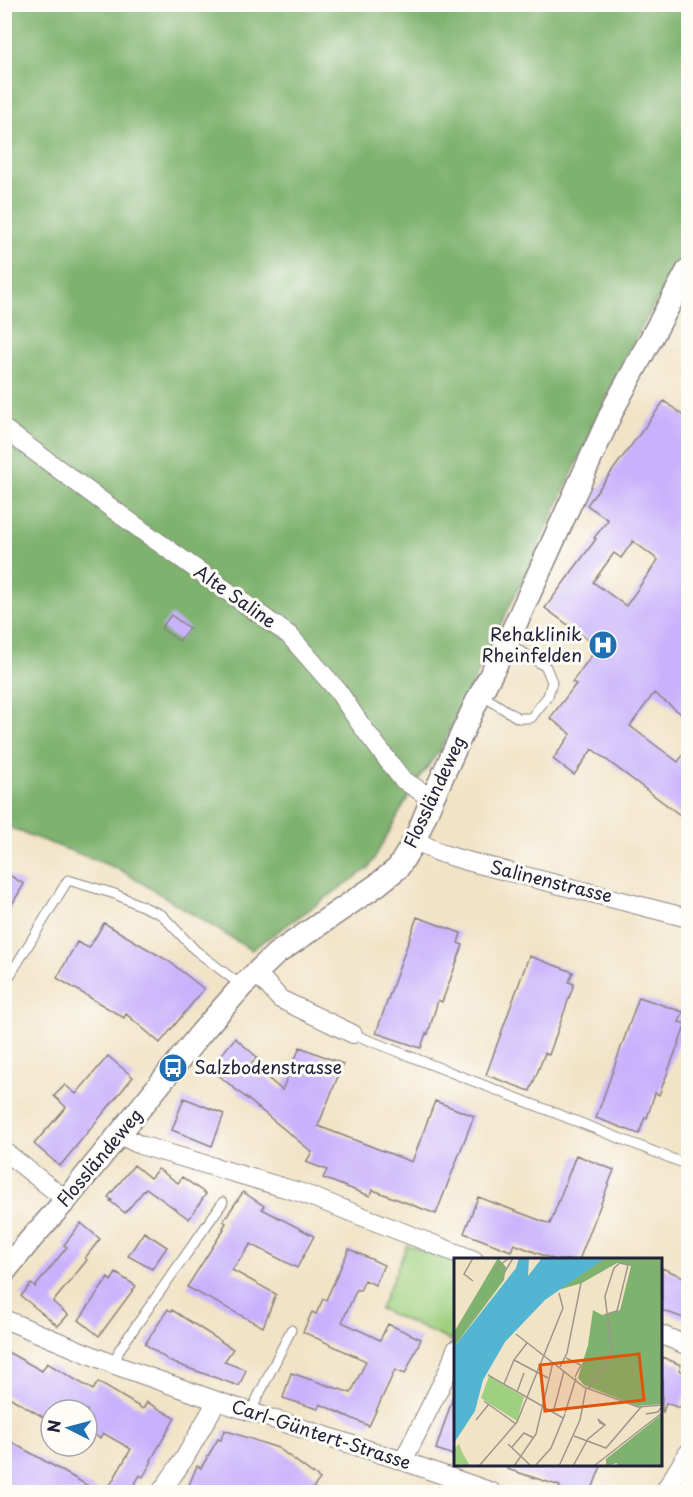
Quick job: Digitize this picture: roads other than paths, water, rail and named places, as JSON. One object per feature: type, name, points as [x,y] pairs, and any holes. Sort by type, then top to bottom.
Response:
[{"type":"street","name":"Flossländeweg","points":[[4,1272],[120,1135],[201,1033],[249,979],[276,954],[398,868],[415,840],[480,694],[507,643],[614,407],[688,270]]},
{"type":"street","name":"Alte Saline","points":[[4,429],[289,635],[338,691],[402,779],[432,799]]},
{"type":"street","name":"Salinenstrasse","points":[[415,840],[440,853],[688,918]]},
{"type":"street","points":[[249,979],[280,999],[352,1034]]},
{"type":"street","points":[[120,1135],[140,1145],[302,1192],[469,1258]]},
{"type":"street","points":[[4,1150],[66,1200]]},
{"type":"street","name":"Carl-Güntert-Strasse","points":[[4,1319],[115,1365],[250,1413],[403,1461],[492,1492]]},
{"type":"street","points":[[663,1335],[688,1346]]},
{"type":"street","points":[[403,1461],[454,1355]]},
{"type":"street","points":[[160,1492],[184,1459],[217,1401]]},
{"type":"street","points":[[664,1492],[688,1453]]},
{"type":"lane","points":[[480,694],[518,718],[531,718],[548,696],[552,682],[546,667],[507,643]]},
{"type":"lane","points":[[4,985],[68,880],[115,894],[162,915],[195,950],[249,979]]},
{"type":"lane","points":[[352,1034],[688,1165]]},
{"type":"lane","points":[[115,1365],[119,1350],[223,1202]]},
{"type":"lane","points":[[250,1413],[291,1330]]},
{"type":"place","name":"Rehaklinik Rheinfelden","points":[[603,645]]},
{"type":"place","name":"Salzbodenstrasse","points":[[173,1068]]}]
